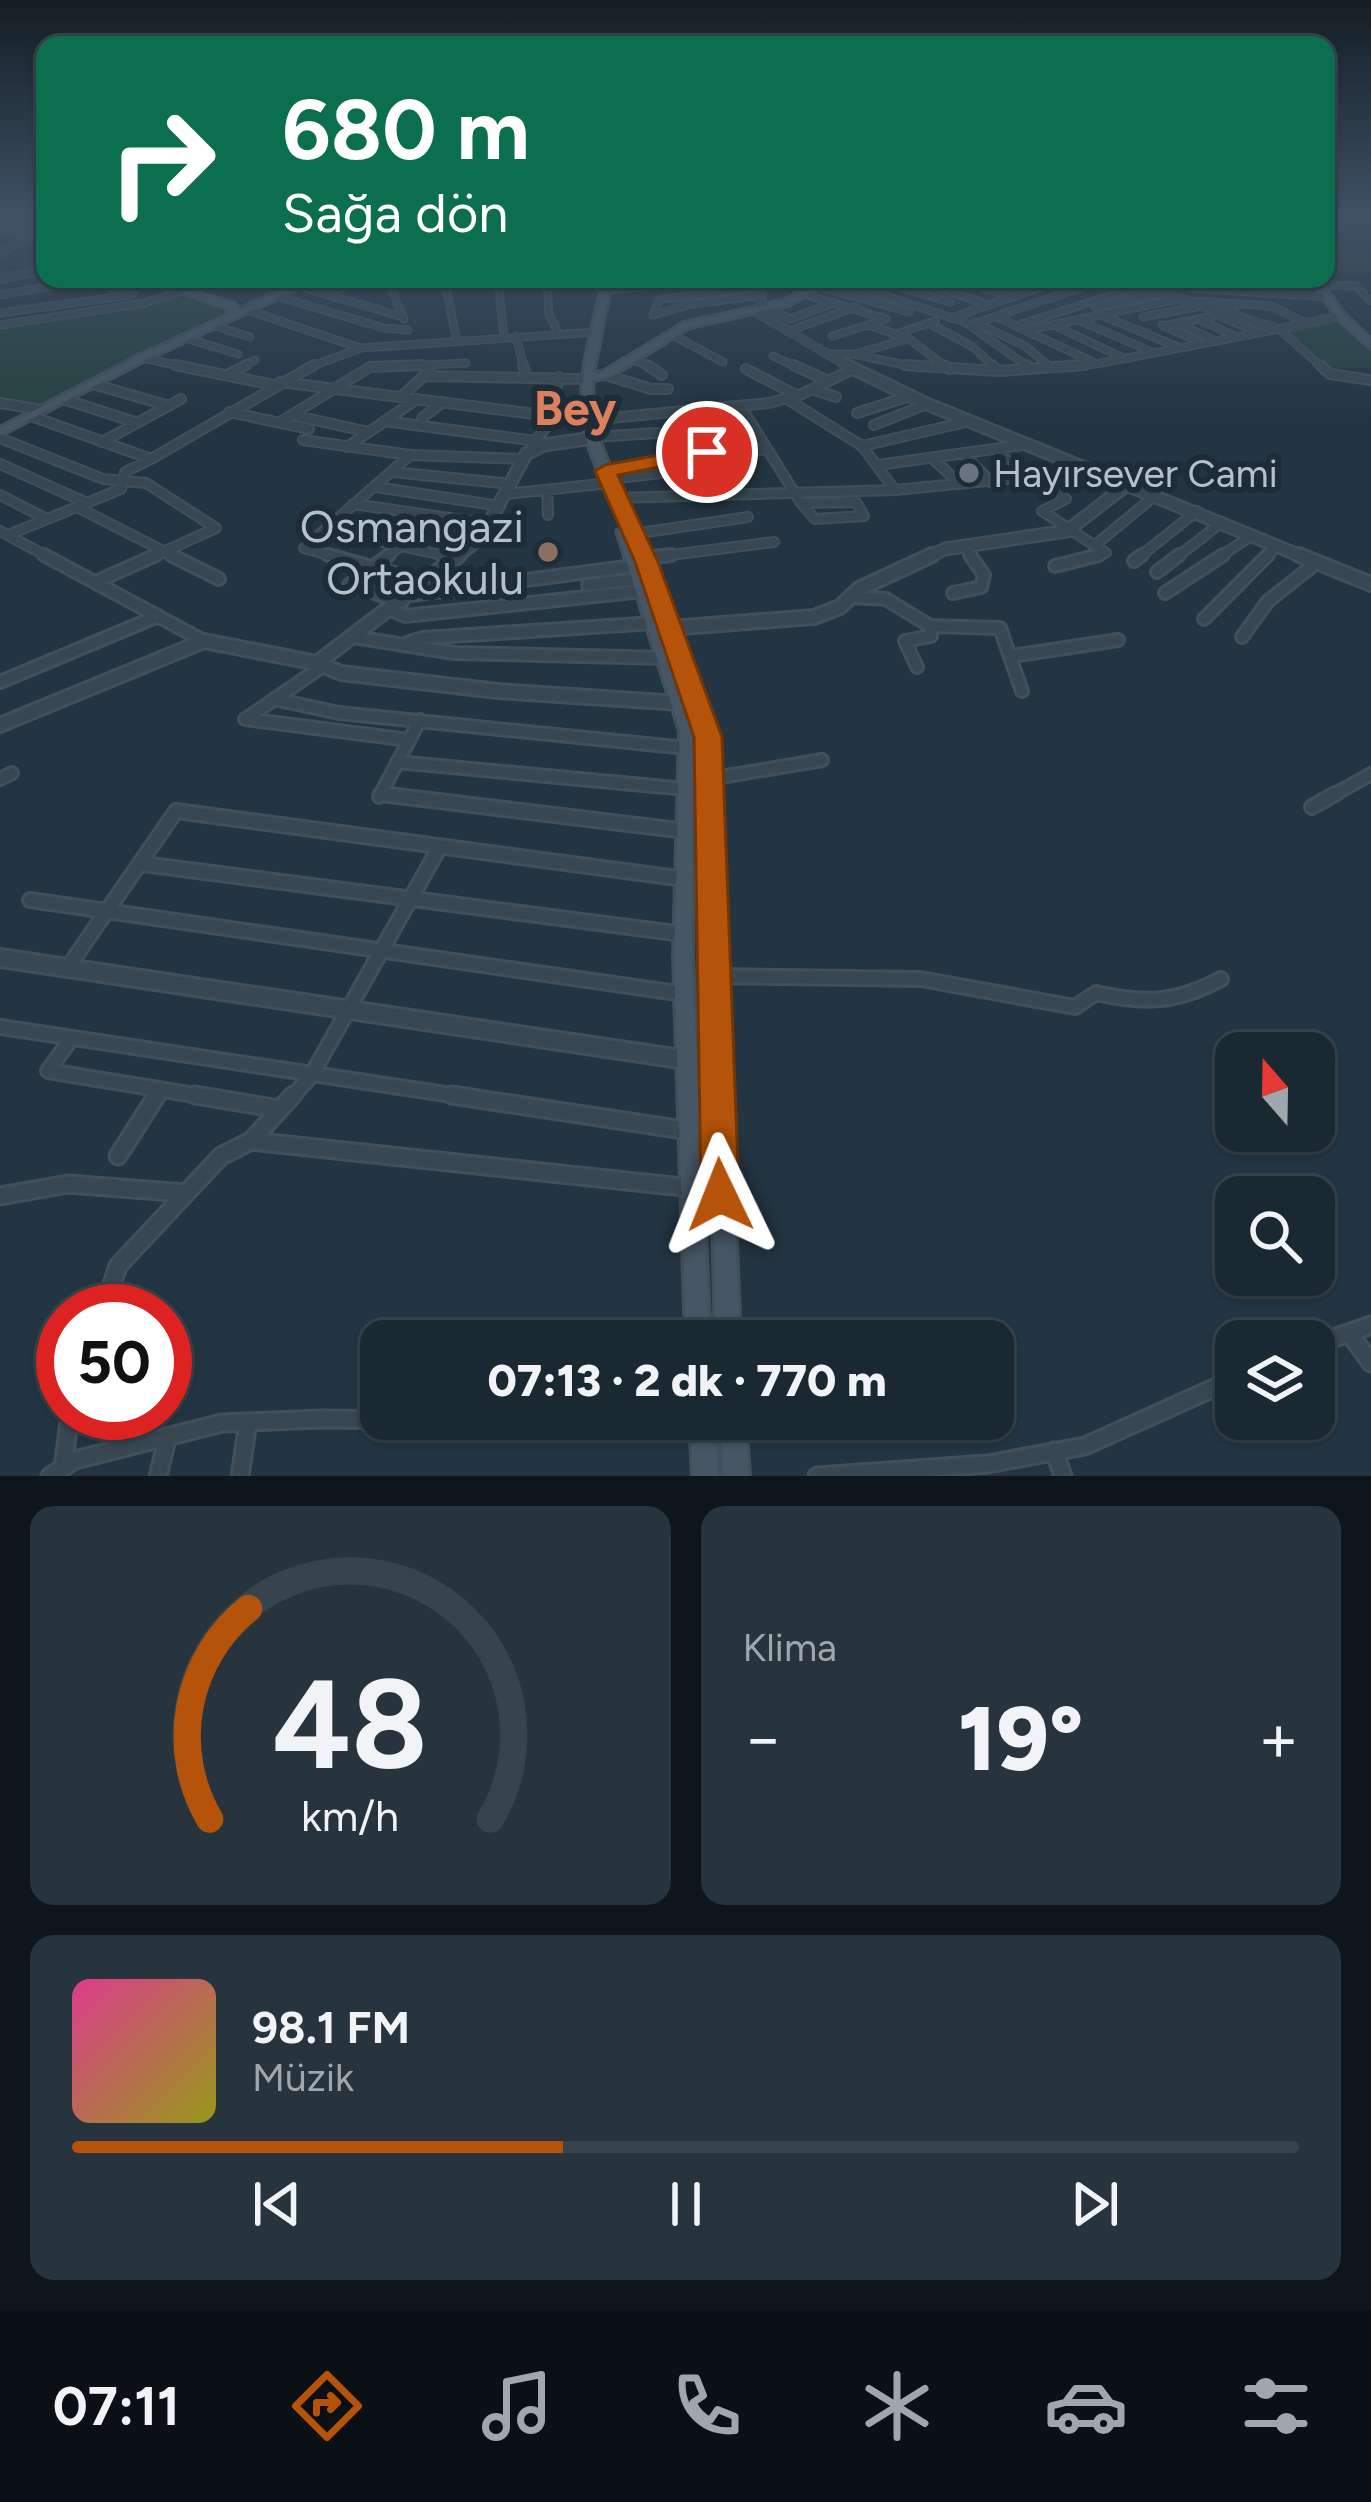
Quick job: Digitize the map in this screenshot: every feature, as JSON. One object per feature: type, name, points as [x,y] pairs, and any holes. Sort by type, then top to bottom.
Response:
[{"type":"main road","points":[[178,288],[240,312]]},
{"type":"main road","points":[[218,288],[268,298]]},
{"type":"main road","points":[[0,435],[142,358],[289,288]]},
{"type":"main road","points":[[603,288],[588,378],[588,420],[640,574],[708,737],[727,1320]]},
{"type":"main road","points":[[588,378],[606,375],[670,334],[714,317],[761,309],[814,288]]},
{"type":"main road","points":[[1320,288],[1371,345]]},
{"type":"main road","points":[[610,483],[633,534],[640,574],[662,625],[687,748],[684,994],[697,1320]]},
{"type":"main road","points":[[703,1440],[706,1476]]},
{"type":"main road","points":[[734,1440],[736,1476]]},
{"type":"street","points":[[1335,285],[1371,286]]},
{"type":"street","points":[[0,295],[41,288]]},
{"type":"street","points":[[0,314],[134,292],[115,288]]},
{"type":"street","points":[[305,288],[403,316]]},
{"type":"street","points":[[325,294],[343,288]]},
{"type":"street","points":[[391,288],[414,344]]},
{"type":"street","points":[[445,288],[466,363],[476,375]]},
{"type":"street","points":[[499,288],[505,337]]},
{"type":"street","points":[[548,288],[549,314],[558,333]]},
{"type":"street","points":[[753,288],[659,300],[653,315],[757,288]]},
{"type":"street","points":[[761,288],[761,309]]},
{"type":"street","points":[[825,288],[909,312],[832,335]]},
{"type":"street","points":[[863,288],[976,323],[1025,346],[1050,368]]},
{"type":"street","points":[[903,288],[950,302]]},
{"type":"street","points":[[940,288],[1009,313]]},
{"type":"street","points":[[985,288],[1155,354]]},
{"type":"street","points":[[892,335],[1040,288]]},
{"type":"street","points":[[976,323],[1089,288]]},
{"type":"street","points":[[1090,305],[1137,288]]},
{"type":"street","points":[[1149,288],[1163,292]]},
{"type":"street","points":[[1261,288],[1270,306]]},
{"type":"street","points":[[1360,288],[1370,299]]},
{"type":"street","points":[[934,308],[988,289]]},
{"type":"street","points":[[0,325],[145,303],[185,290]]},
{"type":"street","points":[[1023,327],[1053,314],[1163,292],[1327,297]]},
{"type":"street","points":[[1190,293],[1279,329],[1330,374],[1371,380]]},
{"type":"street","points":[[1023,327],[1107,315],[1190,293],[1270,306],[1306,323]]},
{"type":"street","points":[[804,294],[886,319]]},
{"type":"street","points":[[268,298],[408,330]]},
{"type":"street","points":[[761,309],[790,319],[836,302]]},
{"type":"street","points":[[1202,344],[1143,317],[1210,304]]},
{"type":"street","points":[[1090,305],[1181,348]]},
{"type":"street","points":[[789,332],[855,308]]},
{"type":"street","points":[[761,309],[789,332],[853,369],[927,404],[1371,584]]},
{"type":"street","points":[[240,312],[361,348]]},
{"type":"street","points":[[1163,326],[1235,312]]},
{"type":"street","points":[[1217,315],[1258,333]]},
{"type":"street","points":[[954,316],[1016,352],[1030,369]]},
{"type":"street","points":[[829,354],[854,354],[911,367],[1050,368],[1155,354],[1341,316]]},
{"type":"street","points":[[997,317],[1096,364]]},
{"type":"street","points":[[1197,319],[1237,337]]},
{"type":"street","points":[[929,323],[973,347],[998,370]]},
{"type":"street","points":[[1177,323],[1216,341]]},
{"type":"street","points":[[212,325],[250,337]]},
{"type":"street","points":[[868,325],[903,340]]},
{"type":"street","points":[[1054,325],[1126,359]]},
{"type":"street","points":[[1085,340],[1137,329]]},
{"type":"street","points":[[4,533],[121,489],[125,472],[336,355],[361,348],[597,332]]},
{"type":"street","points":[[670,334],[723,362]]},
{"type":"street","points":[[516,336],[526,376]]},
{"type":"street","points":[[185,338],[238,354]]},
{"type":"street","points":[[854,354],[908,338],[949,369]]},
{"type":"street","points":[[887,344],[911,367]]},
{"type":"street","points":[[773,356],[824,379]]},
{"type":"street","points":[[142,358],[278,384],[551,416]]},
{"type":"street","points":[[632,358],[662,375]]},
{"type":"street","points":[[226,375],[255,360]]},
{"type":"street","points":[[280,422],[370,367],[466,363]]},
{"type":"street","points":[[400,397],[434,365]]},
{"type":"street","points":[[746,369],[798,396]]},
{"type":"street","points":[[588,420],[764,404],[798,396],[824,379],[853,369]]},
{"type":"street","points":[[606,375],[651,389],[668,389]]},
{"type":"street","points":[[424,376],[588,378]]},
{"type":"street","points":[[409,740],[245,719],[427,582],[491,524],[551,416],[559,377]]},
{"type":"street","points":[[92,384],[169,406]]},
{"type":"street","points":[[812,389],[836,397]]},
{"type":"street","points":[[742,394],[764,404]]},
{"type":"street","points":[[857,413],[910,396]]},
{"type":"street","points":[[63,399],[138,423]]},
{"type":"street","points":[[347,447],[417,399]]},
{"type":"street","points":[[787,399],[862,446],[895,490]]},
{"type":"street","points":[[102,442],[181,400]]},
{"type":"street","points":[[422,418],[443,402]]},
{"type":"street","points":[[0,403],[151,459]]},
{"type":"street","points":[[874,425],[927,404]]},
{"type":"street","points":[[741,407],[792,491],[801,503],[815,519],[864,516],[856,502],[801,503]]},
{"type":"street","points":[[229,412],[309,429]]},
{"type":"street","points":[[292,415],[369,432]]},
{"type":"street","points":[[862,446],[972,421]]},
{"type":"street","points":[[384,422],[536,440]]},
{"type":"street","points":[[303,440],[410,455],[525,456],[544,445],[657,433]]},
{"type":"street","points":[[0,435],[103,478],[146,483],[215,526],[214,532],[98,581]]},
{"type":"street","points":[[878,465],[1030,444]]},
{"type":"street","points":[[740,453],[766,449]]},
{"type":"street","points":[[995,449],[1028,480]]},
{"type":"street","points":[[610,483],[707,452]]},
{"type":"street","points":[[962,453],[992,483]]},
{"type":"street","points":[[410,455],[304,548],[427,582]]},
{"type":"street","points":[[932,458],[961,485]]},
{"type":"street","points":[[0,464],[219,579]]},
{"type":"street","points":[[610,483],[895,490],[1091,471]]},
{"type":"street","points":[[393,472],[506,495]]},
{"type":"street","points":[[376,487],[506,495],[662,473]]},
{"type":"street","points":[[1045,478],[1066,499],[1042,511],[1106,553],[1054,566]]},
{"type":"street","points":[[403,645],[423,638],[814,616],[840,607],[926,556],[963,545],[1067,531],[1128,484]]},
{"type":"street","points":[[547,490],[548,515]]},
{"type":"street","points":[[1094,547],[1157,494]]},
{"type":"street","points":[[0,495],[46,519]]},
{"type":"street","points":[[353,504],[491,524]]},
{"type":"street","points":[[1134,561],[1198,511]]},
{"type":"street","points":[[633,534],[748,518]]},
{"type":"street","points":[[1157,572],[1222,522]]},
{"type":"street","points":[[327,530],[457,558]]},
{"type":"street","points":[[4,533],[204,641],[320,664],[341,673],[498,691],[680,703]]},
{"type":"street","points":[[1165,593],[1251,536]]},
{"type":"street","points":[[589,585],[774,542]]},
{"type":"street","points":[[953,593],[981,587],[984,575],[963,545]]},
{"type":"street","points":[[401,546],[350,585],[401,602],[640,574]]},
{"type":"street","points":[[1204,619],[1276,548]]},
{"type":"street","points":[[1242,637],[1268,601],[1316,562]]},
{"type":"street","points":[[1357,578],[1371,573]]},
{"type":"street","points":[[401,602],[405,616],[640,574]]},
{"type":"street","points":[[851,597],[886,599],[930,626],[1000,628],[1022,692]]},
{"type":"street","points":[[0,682],[158,616]]},
{"type":"street","points":[[917,667],[904,641],[931,636],[930,626]]},
{"type":"street","points":[[512,632],[515,656]]},
{"type":"street","points":[[355,637],[515,656],[667,658]]},
{"type":"street","points":[[1012,656],[1118,640]]},
{"type":"street","points":[[0,725],[204,641]]},
{"type":"street","points":[[274,699],[339,712],[687,748]]},
{"type":"street","points":[[420,720],[379,797],[686,832]]},
{"type":"street","points":[[709,779],[822,760]]},
{"type":"street","points":[[397,762],[686,788]]},
{"type":"street","points":[[1312,807],[1370,777]]},
{"type":"street","points":[[65,970],[176,811],[685,879]]},
{"type":"street","points":[[112,1284],[118,1266],[186,1192],[221,1156],[251,1141],[310,1076],[439,848]]},
{"type":"street","points":[[142,864],[683,934]]},
{"type":"street","points":[[30,900],[684,994]]},
{"type":"street","points":[[0,958],[687,1060]]},
{"type":"street","points":[[714,976],[921,979],[1075,1007],[1096,993],[1154,1006],[1187,998],[1221,979]]},
{"type":"street","points":[[0,1027],[690,1131]]},
{"type":"street","points":[[70,1039],[48,1070],[279,1108]]},
{"type":"street","points":[[118,1156],[160,1090]]},
{"type":"street","points":[[251,1141],[692,1187]]},
{"type":"street","points":[[0,1196],[25,1186],[186,1192]]},
{"type":"street","points":[[1335,1339],[1371,1325]]},
{"type":"street","points":[[1349,1334],[1371,1363]]},
{"type":"street","points":[[817,1476],[905,1474],[1085,1446],[1215,1387]]},
{"type":"street","points":[[240,1476],[248,1422]]},
{"type":"street","points":[[192,1432],[248,1422],[360,1422]]},
{"type":"street","points":[[56,1472],[64,1440]]},
{"type":"street","points":[[56,1472],[75,1460],[152,1440]]},
{"type":"street","points":[[158,1476],[167,1440]]},
{"type":"street","points":[[1054,1451],[1063,1476]]},
{"type":"green space","points":[[185,290],[231,310],[40,405],[0,399],[0,325],[136,306]]},
{"type":"green space","points":[[1342,322],[1371,350],[1371,368],[1315,368],[1283,331]]},
{"type":"place","name":"Hayırsever Cami","points":[[969,473]]},
{"type":"place","name":"Osmangazi Ortaokulu","points":[[548,552]]},
{"type":"district","name":"Bey","points":[[575,408]]},
{"type":"route","points":[[707,452],[605,471],[647,562],[708,737],[720,1195]]}]
